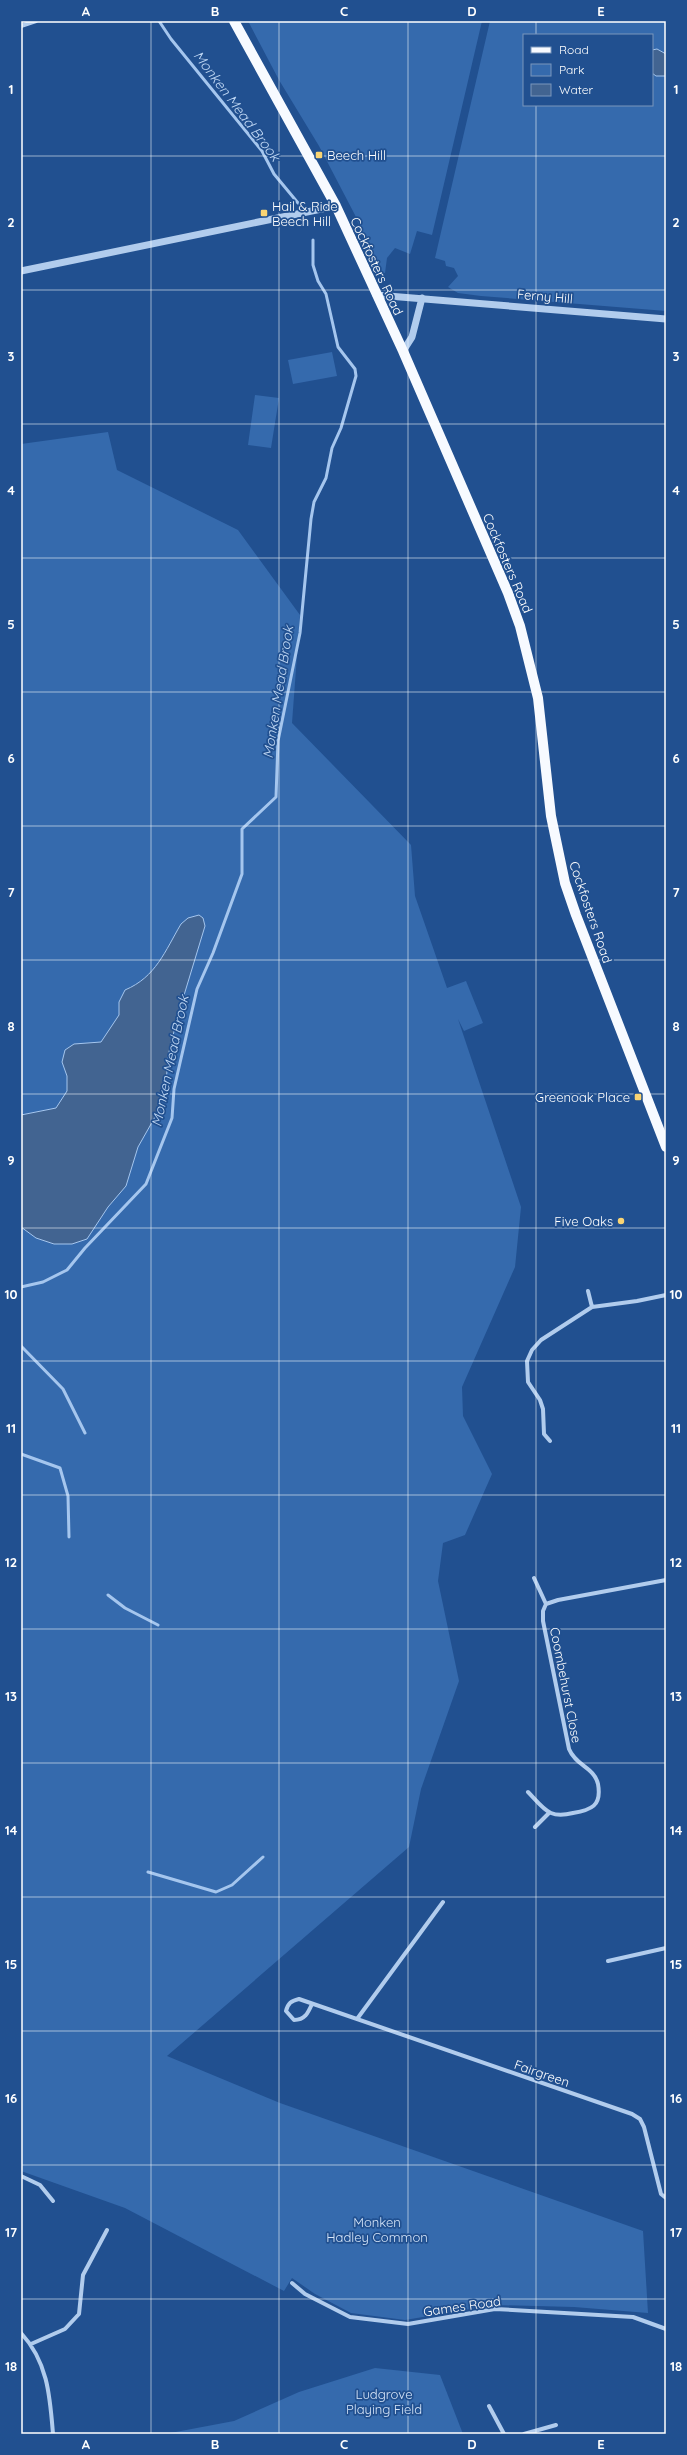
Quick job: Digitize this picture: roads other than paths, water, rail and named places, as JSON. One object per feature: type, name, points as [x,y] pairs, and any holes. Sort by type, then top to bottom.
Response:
[{"type":"main road","name":"Cockfosters Road","points":[[234,21],[336,206],[403,352],[520,626],[538,698],[551,816],[565,883],[666,1147]]},
{"type":"street","points":[[21,26],[36,21]]},
{"type":"street","points":[[21,271],[336,206]]},
{"type":"street","name":"Ferny Hill","points":[[376,295],[666,319]]},
{"type":"street","points":[[403,352],[412,337],[422,298]]},
{"type":"street","points":[[588,1292],[592,1307]]},
{"type":"street","points":[[550,1441],[544,1434],[543,1409],[540,1400],[528,1382],[527,1361],[532,1350],[541,1340],[592,1307],[638,1302],[666,1295]]},
{"type":"street","points":[[534,1578],[546,1604],[558,1600],[666,1580]]},
{"type":"street","name":"Coombehurst Close","points":[[546,1604],[543,1611],[543,1621],[569,1749],[573,1758],[594,1775],[599,1792],[594,1806],[589,1810],[566,1814],[549,1813]]},
{"type":"street","points":[[528,1792],[549,1813],[535,1828]]},
{"type":"street","points":[[357,2019],[442,1902]]},
{"type":"street","points":[[608,1961],[666,1948]]},
{"type":"street","name":"Fairgreen","points":[[312,2004],[309,2012],[300,2020],[294,2020],[286,2011],[292,2000],[299,1999],[632,2114],[640,2119],[644,2127],[661,2194],[666,2198]]},
{"type":"street","points":[[21,2176],[40,2185],[54,2201]]},
{"type":"street","points":[[31,2344],[65,2329],[79,2314],[83,2275],[107,2230]]},
{"type":"street","name":"Games Road","points":[[292,2283],[305,2294],[350,2317],[408,2324],[495,2309],[633,2317],[666,2329]]},
{"type":"street","points":[[21,2333],[31,2344],[49,2386],[53,2434]]},
{"type":"street","points":[[489,2406],[504,2434]]},
{"type":"street","points":[[524,2434],[556,2425]]},
{"type":"water","points":[[657,49],[666,54],[666,76],[656,76],[653,74],[653,50]]},
{"type":"water","points":[[199,915],[203,918],[205,926],[178,1015],[168,1056],[166,1084],[159,1110],[138,1147],[126,1186],[108,1207],[87,1239],[72,1244],[54,1244],[36,1238],[21,1227],[21,1115],[56,1108],[67,1091],[67,1076],[62,1062],[65,1050],[74,1044],[101,1042],[119,1015],[119,1002],[125,990],[136,985],[152,971],[159,962],[181,924],[188,918]]},
{"type":"waterway","name":"Monken Mead Brook","points":[[159,21],[171,39],[262,151],[274,174],[298,203]]},
{"type":"waterway","name":"Monken Mead Brook","points":[[21,1287],[43,1282],[67,1270],[85,1248],[146,1184],[172,1118],[174,1089],[197,989],[213,953],[242,874],[242,829],[276,797],[278,741],[300,633],[314,502],[326,478],[332,448],[341,428],[356,376],[355,369],[338,347],[326,294],[318,281],[313,265],[313,240]]},
{"type":"waterway","points":[[21,1346],[63,1389],[85,1433]]},
{"type":"waterway","points":[[21,1454],[60,1468],[68,1496],[69,1537]]},
{"type":"waterway","points":[[108,1595],[125,1608],[158,1625]]},
{"type":"waterway","points":[[148,1872],[216,1892],[232,1885],[263,1857]]},
{"type":"place","name":"Beech Hill","points":[[319,155]]},
{"type":"place","name":"Hail & Ride Beech Hill","points":[[264,213]]},
{"type":"place","name":"Greenoak Place","points":[[638,1097]]},
{"type":"place","name":"Five Oaks","points":[[621,1221]]},
{"type":"park label","name":"Monken Hadley Common","points":[[377,2230]]},
{"type":"park label","name":"Ludgrove Playing Field","points":[[384,2402]]}]
